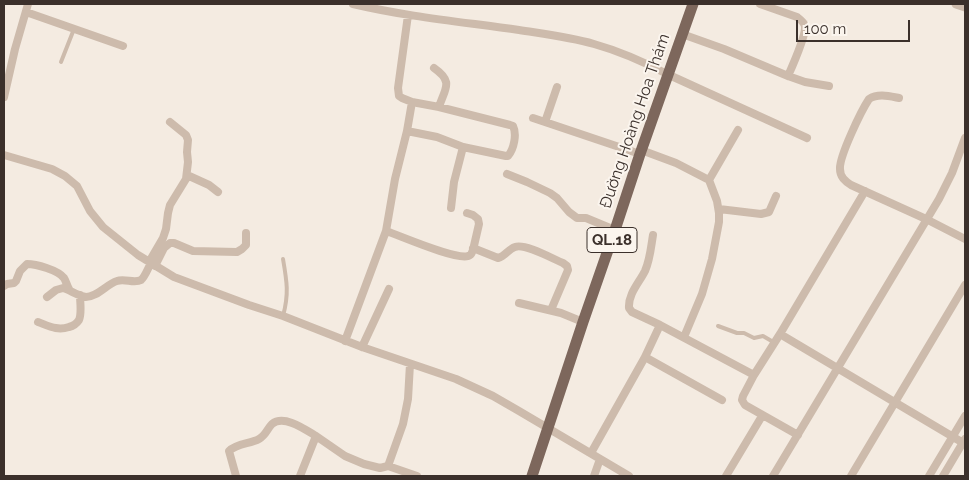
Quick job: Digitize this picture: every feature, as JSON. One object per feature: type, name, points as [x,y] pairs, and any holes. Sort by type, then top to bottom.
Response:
[{"type":"main road","name":"Đường Hoàng Hoa Thám","points":[[532,476],[640,152],[693,4]]},
{"type":"street","points":[[4,97],[12,58],[28,4]]},
{"type":"street","points":[[358,4],[408,15],[556,36],[592,43],[648,64],[782,128],[808,138]]},
{"type":"street","points":[[760,4],[797,17],[805,25],[798,53],[788,76]]},
{"type":"street","points":[[956,4],[965,7]]},
{"type":"street","points":[[26,12],[124,46]]},
{"type":"street","points":[[407,131],[437,137],[463,147],[508,156],[511,152],[515,131],[515,128],[510,125],[412,102],[399,96],[408,15]]},
{"type":"street","points":[[682,34],[724,49],[788,76],[805,82],[829,86]]},
{"type":"street","points":[[4,56],[12,58]]},
{"type":"street","points":[[434,68],[446,78],[447,83],[439,107]]},
{"type":"street","points":[[545,122],[557,87]]},
{"type":"street","points":[[899,98],[879,95],[868,99],[841,158],[840,171],[842,177],[851,185],[965,239]]},
{"type":"street","points":[[345,341],[386,230],[412,102]]},
{"type":"street","points":[[533,118],[676,163],[710,180],[719,209],[719,222],[712,259],[702,294],[684,337]]},
{"type":"street","points":[[152,264],[163,238],[170,205],[187,175],[188,140],[170,122]]},
{"type":"street","points":[[710,180],[738,130]]},
{"type":"street","points":[[773,476],[939,199],[952,173],[965,138]]},
{"type":"street","points":[[451,208],[463,147]]},
{"type":"street","points":[[4,155],[52,169],[65,176],[77,186],[90,211],[104,227],[132,250],[174,277],[283,316],[345,341],[456,379],[548,428],[629,476]]},
{"type":"street","points":[[507,174],[550,193],[569,212],[578,218],[586,218],[615,230]]},
{"type":"street","points":[[187,175],[209,185],[218,192]]},
{"type":"street","points":[[798,434],[762,416],[745,405],[742,400],[754,375],[865,191]]},
{"type":"street","points":[[719,209],[767,213],[776,196]]},
{"type":"street","points":[[386,230],[447,253],[468,256],[474,248],[479,224],[478,219],[467,213]]},
{"type":"street","points":[[47,297],[56,290],[64,288],[86,297],[94,295],[115,282],[122,280],[139,281],[164,248],[174,242],[193,251],[237,252],[246,245],[246,233]]},
{"type":"street","points":[[653,235],[645,271],[630,298],[629,308],[632,312],[684,337],[754,375]]},
{"type":"street","points":[[474,248],[498,258],[505,255],[512,248],[520,246],[567,266],[568,270],[551,310]]},
{"type":"street","points":[[4,286],[14,283],[20,270],[27,264],[34,264],[62,276],[65,279],[68,290]]},
{"type":"street","points":[[851,476],[965,285]]},
{"type":"street","points":[[362,347],[389,289]]},
{"type":"street","points":[[38,322],[53,328],[62,329],[73,326],[81,312],[80,295]]},
{"type":"street","points":[[519,303],[551,310],[583,322]]},
{"type":"street","points":[[591,453],[646,357],[660,325]]},
{"type":"street","points":[[780,334],[964,442],[943,476]]},
{"type":"street","points":[[646,357],[722,400]]},
{"type":"street","points":[[388,466],[403,424],[408,399],[410,364]]},
{"type":"street","points":[[726,476],[762,416]]},
{"type":"street","points":[[929,476],[965,416]]},
{"type":"street","points":[[236,476],[229,453],[231,449],[260,438],[277,422],[289,421],[358,462],[380,468],[388,466],[417,476]]},
{"type":"street","points":[[300,476],[316,436]]},
{"type":"street","points":[[594,476],[600,459]]},
{"type":"lane","points":[[61,62],[74,28]]},
{"type":"lane","points":[[283,259],[287,291],[283,316]]},
{"type":"lane","points":[[718,326],[737,333],[744,333],[754,338],[766,337],[774,343]]}]
